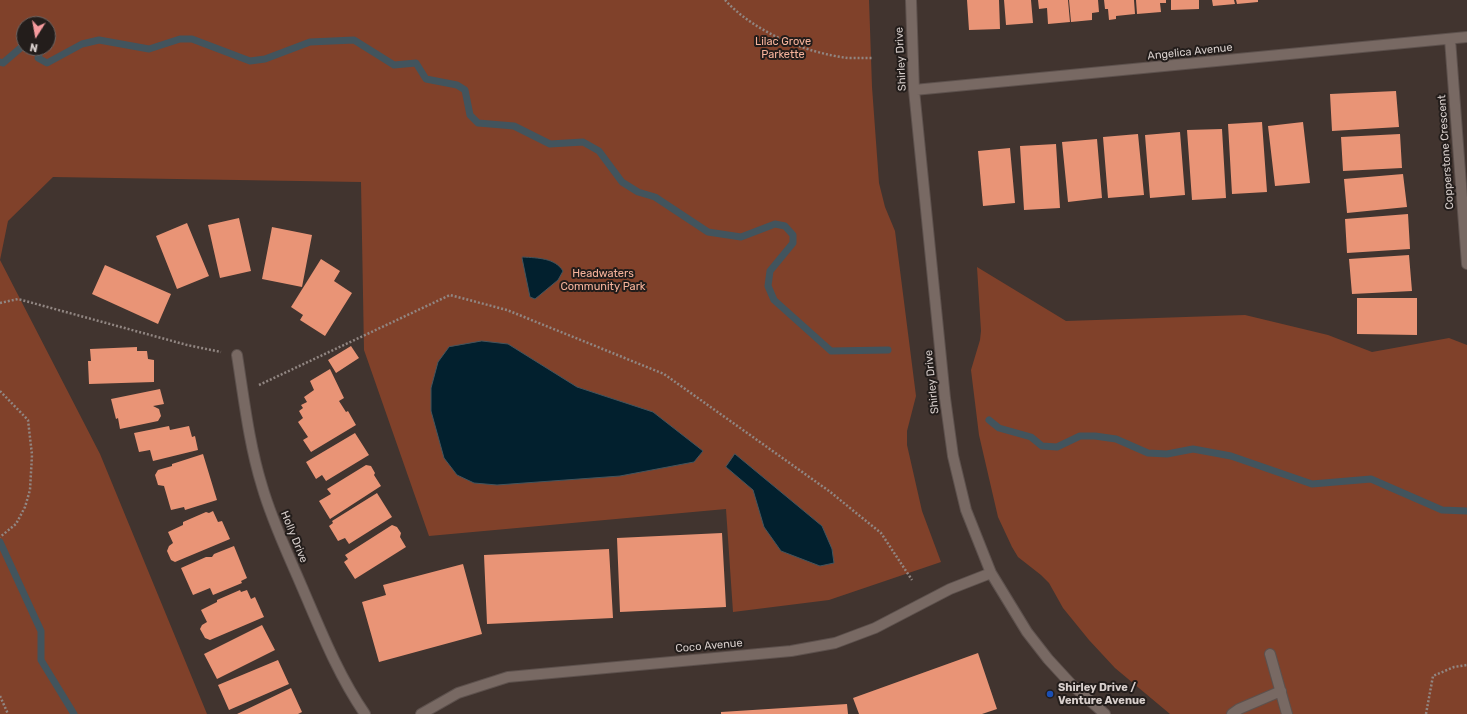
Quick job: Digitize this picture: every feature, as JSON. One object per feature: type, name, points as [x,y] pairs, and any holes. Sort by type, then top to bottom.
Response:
[{"type":"street","name":"Shirley Drive","points":[[911,0],[914,90],[945,398],[953,456],[966,510],[991,573],[1027,632],[1048,659],[1071,684],[1105,714]]},
{"type":"street","name":"Angelica Avenue","points":[[914,90],[1467,37]]},
{"type":"street","name":"Copperstone Crescent","points":[[1450,39],[1467,264]]},
{"type":"street","name":"Holly Drive","points":[[237,355],[251,440],[262,486],[277,530],[328,648],[352,694],[366,714]]},
{"type":"street","name":"Coco Avenue","points":[[421,714],[458,693],[508,677],[791,651],[835,643],[875,628],[950,589],[991,573]]},
{"type":"street","points":[[1270,654],[1287,714]]},
{"type":"street","points":[[1232,714],[1239,708],[1280,691]]},
{"type":"path","points":[[725,0],[731,7],[753,24],[784,40],[816,52],[849,58],[873,58]]},
{"type":"path","points":[[243,392],[450,295],[507,310],[664,374],[830,491],[881,533],[912,580]]},
{"type":"path","points":[[0,303],[18,299],[187,345],[237,355]]},
{"type":"path","points":[[0,391],[28,420],[32,455],[30,490],[25,507],[16,524],[0,537]]},
{"type":"path","points":[[1426,714],[1433,676],[1454,667],[1467,665]]},
{"type":"path","points":[[0,696],[8,714]]},
{"type":"green space","name":"Headwaters Community Park","points":[[0,0],[869,0],[872,87],[879,183],[885,207],[895,231],[916,396],[907,431],[907,445],[922,511],[941,562],[829,600],[733,612],[726,509],[429,536],[364,350],[361,182],[53,177],[8,221],[0,260]]},
{"type":"green space","points":[[0,260],[100,454],[207,714],[0,714]]},
{"type":"green space","points":[[977,267],[1066,321],[1245,315],[1328,335],[1372,352],[1449,338],[1467,345],[1467,714],[1170,714],[1115,668],[1089,640],[1063,608],[1049,583],[1018,557],[998,517],[979,435],[971,370],[980,340],[981,331]]},
{"type":"water","points":[[523,257],[540,258],[551,261],[563,271],[558,280],[535,299],[530,297]]},
{"type":"water","points":[[482,341],[508,344],[577,387],[653,412],[703,451],[694,462],[620,476],[497,485],[474,483],[457,475],[444,458],[431,411],[431,388],[438,362],[449,347]]},
{"type":"water","points":[[735,454],[822,526],[832,549],[834,563],[820,566],[781,551],[764,527],[753,490],[726,467]]},
{"type":"building","points":[[967,0],[999,0],[1000,29],[969,30]]},
{"type":"building","points":[[1004,0],[1031,0],[1033,23],[1006,25]]},
{"type":"building","points":[[1038,0],[1068,0],[1070,22],[1048,24],[1047,8],[1039,9]]},
{"type":"building","points":[[1069,0],[1098,0],[1099,12],[1092,13],[1092,20],[1071,22]]},
{"type":"building","points":[[1104,0],[1134,0],[1135,14],[1116,16],[1116,19],[1109,20],[1108,9],[1105,9]]},
{"type":"building","points":[[1136,0],[1166,0],[1166,3],[1160,3],[1161,12],[1137,14]]},
{"type":"building","points":[[1171,0],[1199,0],[1199,9],[1171,10]]},
{"type":"building","points":[[1212,0],[1234,0],[1235,4],[1213,6]]},
{"type":"building","points":[[1236,0],[1258,0],[1258,2],[1237,4]]},
{"type":"building","points":[[1396,91],[1399,127],[1332,131],[1330,94]]},
{"type":"building","points":[[1262,122],[1267,192],[1232,194],[1228,124]]},
{"type":"building","points":[[1303,122],[1310,183],[1275,186],[1268,126]]},
{"type":"building","points":[[1222,129],[1226,198],[1192,200],[1187,130]]},
{"type":"building","points":[[1180,132],[1185,195],[1150,198],[1145,135]]},
{"type":"building","points":[[1138,134],[1144,195],[1108,198],[1103,137]]},
{"type":"building","points":[[1400,134],[1402,168],[1343,171],[1341,137]]},
{"type":"building","points":[[1097,139],[1102,198],[1068,202],[1062,142]]},
{"type":"building","points":[[1056,144],[1060,208],[1024,210],[1020,146]]},
{"type":"building","points":[[1010,148],[1015,203],[983,206],[978,151]]},
{"type":"building","points":[[1403,174],[1407,207],[1347,213],[1344,179]]},
{"type":"building","points":[[1408,214],[1410,249],[1347,253],[1345,219]]},
{"type":"building","points":[[239,218],[251,271],[220,278],[208,225]]},
{"type":"building","points":[[187,223],[209,276],[177,289],[156,236]]},
{"type":"building","points":[[272,227],[312,235],[302,287],[262,279]]},
{"type":"building","points":[[1409,255],[1412,291],[1352,294],[1349,259]]},
{"type":"building","points":[[321,259],[340,271],[334,281],[352,293],[325,336],[300,320],[303,315],[291,307]]},
{"type":"building","points":[[105,265],[171,294],[158,324],[92,294]]},
{"type":"building","points":[[1357,298],[1417,298],[1417,335],[1357,334]]},
{"type":"building","points":[[351,346],[359,358],[336,373],[328,360]]},
{"type":"building","points":[[137,347],[137,351],[147,351],[148,359],[154,360],[154,382],[89,384],[88,361],[91,361],[90,349]]},
{"type":"building","points":[[330,369],[344,398],[339,401],[346,412],[348,411],[356,425],[311,452],[303,440],[308,437],[298,422],[303,418],[299,411],[303,408],[301,405],[307,402],[304,397],[314,390],[310,381]]},
{"type":"building","points":[[160,389],[164,404],[153,406],[159,409],[161,416],[158,421],[120,429],[118,418],[116,419],[111,399]]},
{"type":"building","points":[[169,426],[170,430],[189,426],[192,437],[195,436],[198,450],[153,461],[150,450],[139,452],[134,433]]},
{"type":"building","points":[[355,433],[369,455],[326,481],[322,475],[316,479],[306,462]]},
{"type":"building","points":[[203,454],[217,500],[185,510],[184,507],[171,510],[164,486],[158,485],[155,475],[158,470]]},
{"type":"building","points":[[366,465],[371,466],[375,473],[374,475],[381,486],[330,519],[319,501],[331,494],[327,489]]},
{"type":"building","points":[[377,493],[392,517],[349,544],[345,538],[338,541],[329,526],[333,523],[332,521]]},
{"type":"building","points":[[213,511],[218,522],[222,521],[230,539],[175,562],[171,560],[167,551],[169,546],[173,543],[168,532],[183,525],[183,522],[206,512],[209,513]]},
{"type":"building","points":[[392,525],[397,527],[401,533],[400,537],[406,547],[355,579],[344,562],[348,559],[345,555]]},
{"type":"building","points":[[722,533],[726,607],[620,612],[617,538]]},
{"type":"building","points":[[234,546],[247,578],[241,581],[242,583],[213,595],[210,588],[193,595],[181,568],[206,557],[212,557],[214,554]]},
{"type":"building","points":[[609,549],[613,618],[487,624],[484,555]]},
{"type":"building","points":[[463,564],[482,634],[379,662],[362,602],[386,595],[383,585]]},
{"type":"building","points":[[240,590],[241,592],[247,590],[251,599],[255,597],[264,617],[210,640],[205,638],[200,629],[202,625],[207,622],[201,610],[217,602],[217,600]]},
{"type":"building","points":[[262,625],[275,650],[217,679],[204,654]]},
{"type":"building","points":[[978,653],[997,709],[982,714],[859,714],[853,698]]},
{"type":"building","points":[[278,660],[289,684],[229,710],[218,685]]},
{"type":"building","points":[[291,688],[302,712],[298,714],[237,714]]},
{"type":"building","points":[[847,704],[848,714],[721,714],[721,712]]},
{"type":"waterway","points":[[39,56],[38,58],[47,63],[82,44],[99,40],[149,49],[180,39],[192,39],[250,61],[265,59],[310,42],[354,40],[394,65],[416,63],[426,79],[457,85],[465,90],[470,115],[478,123],[514,126],[550,144],[583,142],[599,151],[622,182],[638,192],[655,197],[708,232],[741,237],[775,224],[785,226],[793,235],[793,243],[770,271],[768,286],[774,300],[831,351],[888,350]]},
{"type":"waterway","points":[[0,62],[3,63],[16,52]]},
{"type":"waterway","points":[[989,420],[999,428],[1031,437],[1042,446],[1057,447],[1080,436],[1095,436],[1116,439],[1148,453],[1167,454],[1193,449],[1231,456],[1312,484],[1371,479],[1442,510],[1467,511]]},
{"type":"waterway","points":[[0,542],[41,631],[41,660],[74,714]]},
{"type":"place","name":"Shirley Drive / Venture Avenue","points":[[1050,694]]},
{"type":"park label","name":"Lilac Grove Parkette","points":[[783,48]]}]
